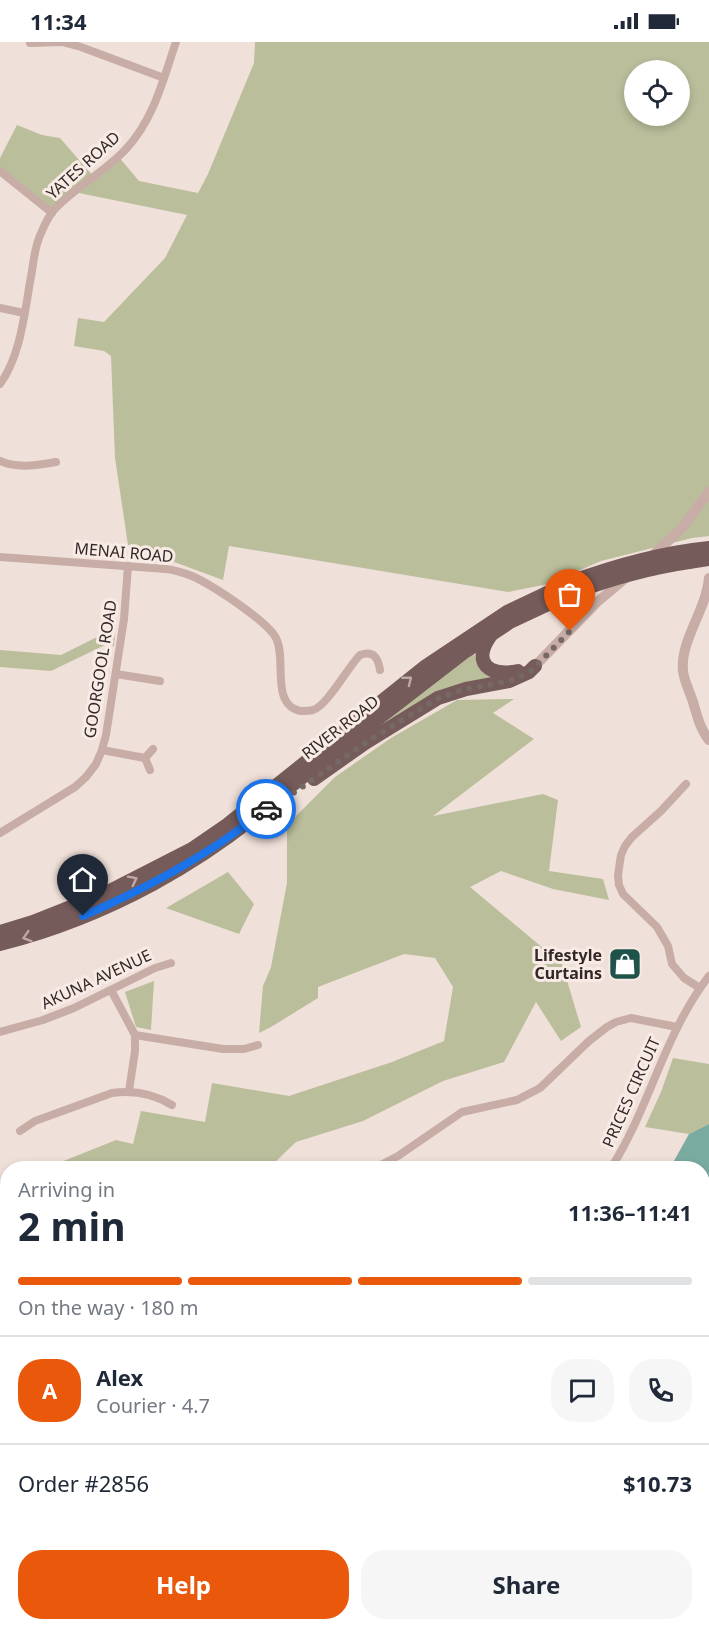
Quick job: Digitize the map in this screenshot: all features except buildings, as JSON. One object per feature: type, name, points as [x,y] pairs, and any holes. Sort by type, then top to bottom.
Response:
[{"type":"main road","name":"RIVER ROAD","points":[[0,932],[33,922],[106,893],[192,849],[227,825],[426,666],[507,612],[631,562],[709,549]]},
{"type":"main road","name":"RIVER ROAD","points":[[0,944],[65,924],[120,900],[177,870],[233,834],[463,652],[494,631],[539,608],[570,588],[640,571],[709,559]]},
{"type":"main road","points":[[494,631],[483,651],[483,661],[488,668],[502,673],[535,666]]},
{"type":"main road","points":[[264,810],[438,698],[466,689],[509,681],[530,672],[535,666]]},
{"type":"street","points":[[30,43],[62,42],[164,78]]},
{"type":"street","name":"YATES ROAD","points":[[0,384],[15,356],[41,234],[52,213],[126,150],[140,133],[158,98],[176,42]]},
{"type":"street","name":"YATES ROAD","points":[[0,171],[52,213]]},
{"type":"street","points":[[0,308],[24,313]]},
{"type":"street","points":[[0,461],[20,466],[56,462]]},
{"type":"street","points":[[535,666],[596,603],[662,548],[682,528],[709,492]]},
{"type":"street","name":"MENAI ROAD","points":[[0,557],[173,570],[192,576],[214,588],[270,630],[277,640],[281,657],[281,686],[284,699],[292,708],[303,711],[315,710],[323,704],[360,655],[365,653],[374,656],[380,670]]},
{"type":"street","name":"GOORGOOL ROAD","points":[[0,832],[75,787],[96,764],[102,750],[116,674],[129,566]]},
{"type":"street","points":[[709,578],[702,608],[686,645],[683,664],[684,674],[702,729],[709,740]]},
{"type":"street","points":[[116,674],[160,681]]},
{"type":"street","points":[[145,758],[153,749]]},
{"type":"street","points":[[102,750],[145,758]]},
{"type":"street","points":[[145,758],[150,770]]},
{"type":"street","points":[[686,784],[625,846],[618,875],[623,894],[657,927],[668,946],[672,964],[684,978],[700,988]]},
{"type":"street","name":"AKUNA AVENUE","points":[[0,1032],[59,1014],[155,968],[171,963]]},
{"type":"street","name":"PRICES CIRCUIT","points":[[615,1161],[633,1128],[677,1027],[709,976]]},
{"type":"street","points":[[111,990],[135,1035],[129,1091]]},
{"type":"street","name":"PRICES CIRCUIT","points":[[388,1161],[462,1112],[508,1103],[540,1088],[590,1041],[616,1022],[631,1018],[677,1027]]},
{"type":"street","points":[[135,1035],[223,1049],[244,1049],[258,1045]]},
{"type":"street","points":[[20,1131],[35,1121],[112,1093],[129,1091],[160,1098],[172,1105]]},
{"type":"green space","points":[[255,42],[709,42],[709,536],[692,538],[601,561],[548,584],[508,592],[229,546],[223,580],[128,545],[115,458],[111,356],[104,351],[74,346],[78,318],[104,322],[165,258],[187,215],[74,192],[52,213],[0,171],[0,158],[17,125],[42,135],[60,138],[93,176],[118,156],[139,181],[198,193],[254,63]]},
{"type":"green space","points":[[101,635],[115,635],[114,646],[105,645],[51,671],[0,667],[0,650],[61,655]]},
{"type":"green space","points":[[474,653],[481,670],[497,678],[379,727],[455,666]]},
{"type":"green space","points":[[514,699],[493,713],[534,739],[433,816],[543,794],[558,800],[549,871],[603,879],[609,900],[553,889],[501,871],[470,887],[562,964],[581,1027],[561,1041],[536,1002],[504,1062],[443,1081],[363,1121],[296,1142],[276,1161],[64,1161],[116,1140],[133,1144],[141,1111],[205,1122],[212,1083],[289,1096],[392,1062],[444,1041],[453,987],[435,958],[404,954],[318,987],[318,998],[259,1033],[263,986],[271,967],[287,883],[287,830],[296,816],[335,777],[391,738],[457,700]]},
{"type":"green space","points":[[228,872],[254,904],[239,934],[166,908]]},
{"type":"green space","points":[[154,981],[151,1030],[136,1027],[125,992]]},
{"type":"green space","points":[[673,1058],[709,1064],[709,1124],[689,1134],[645,1127]]},
{"type":"water","points":[[709,1124],[709,1161],[674,1161],[689,1134]]},
{"type":"way so far","points":[[266,809],[438,698],[466,689],[509,681],[530,672],[570,631]]},
{"type":"place","name":"Lifestyle Curtains","points":[[625,964]]},
{"type":"route","points":[[83,916],[120,900],[177,870],[233,834],[266,809]]}]
